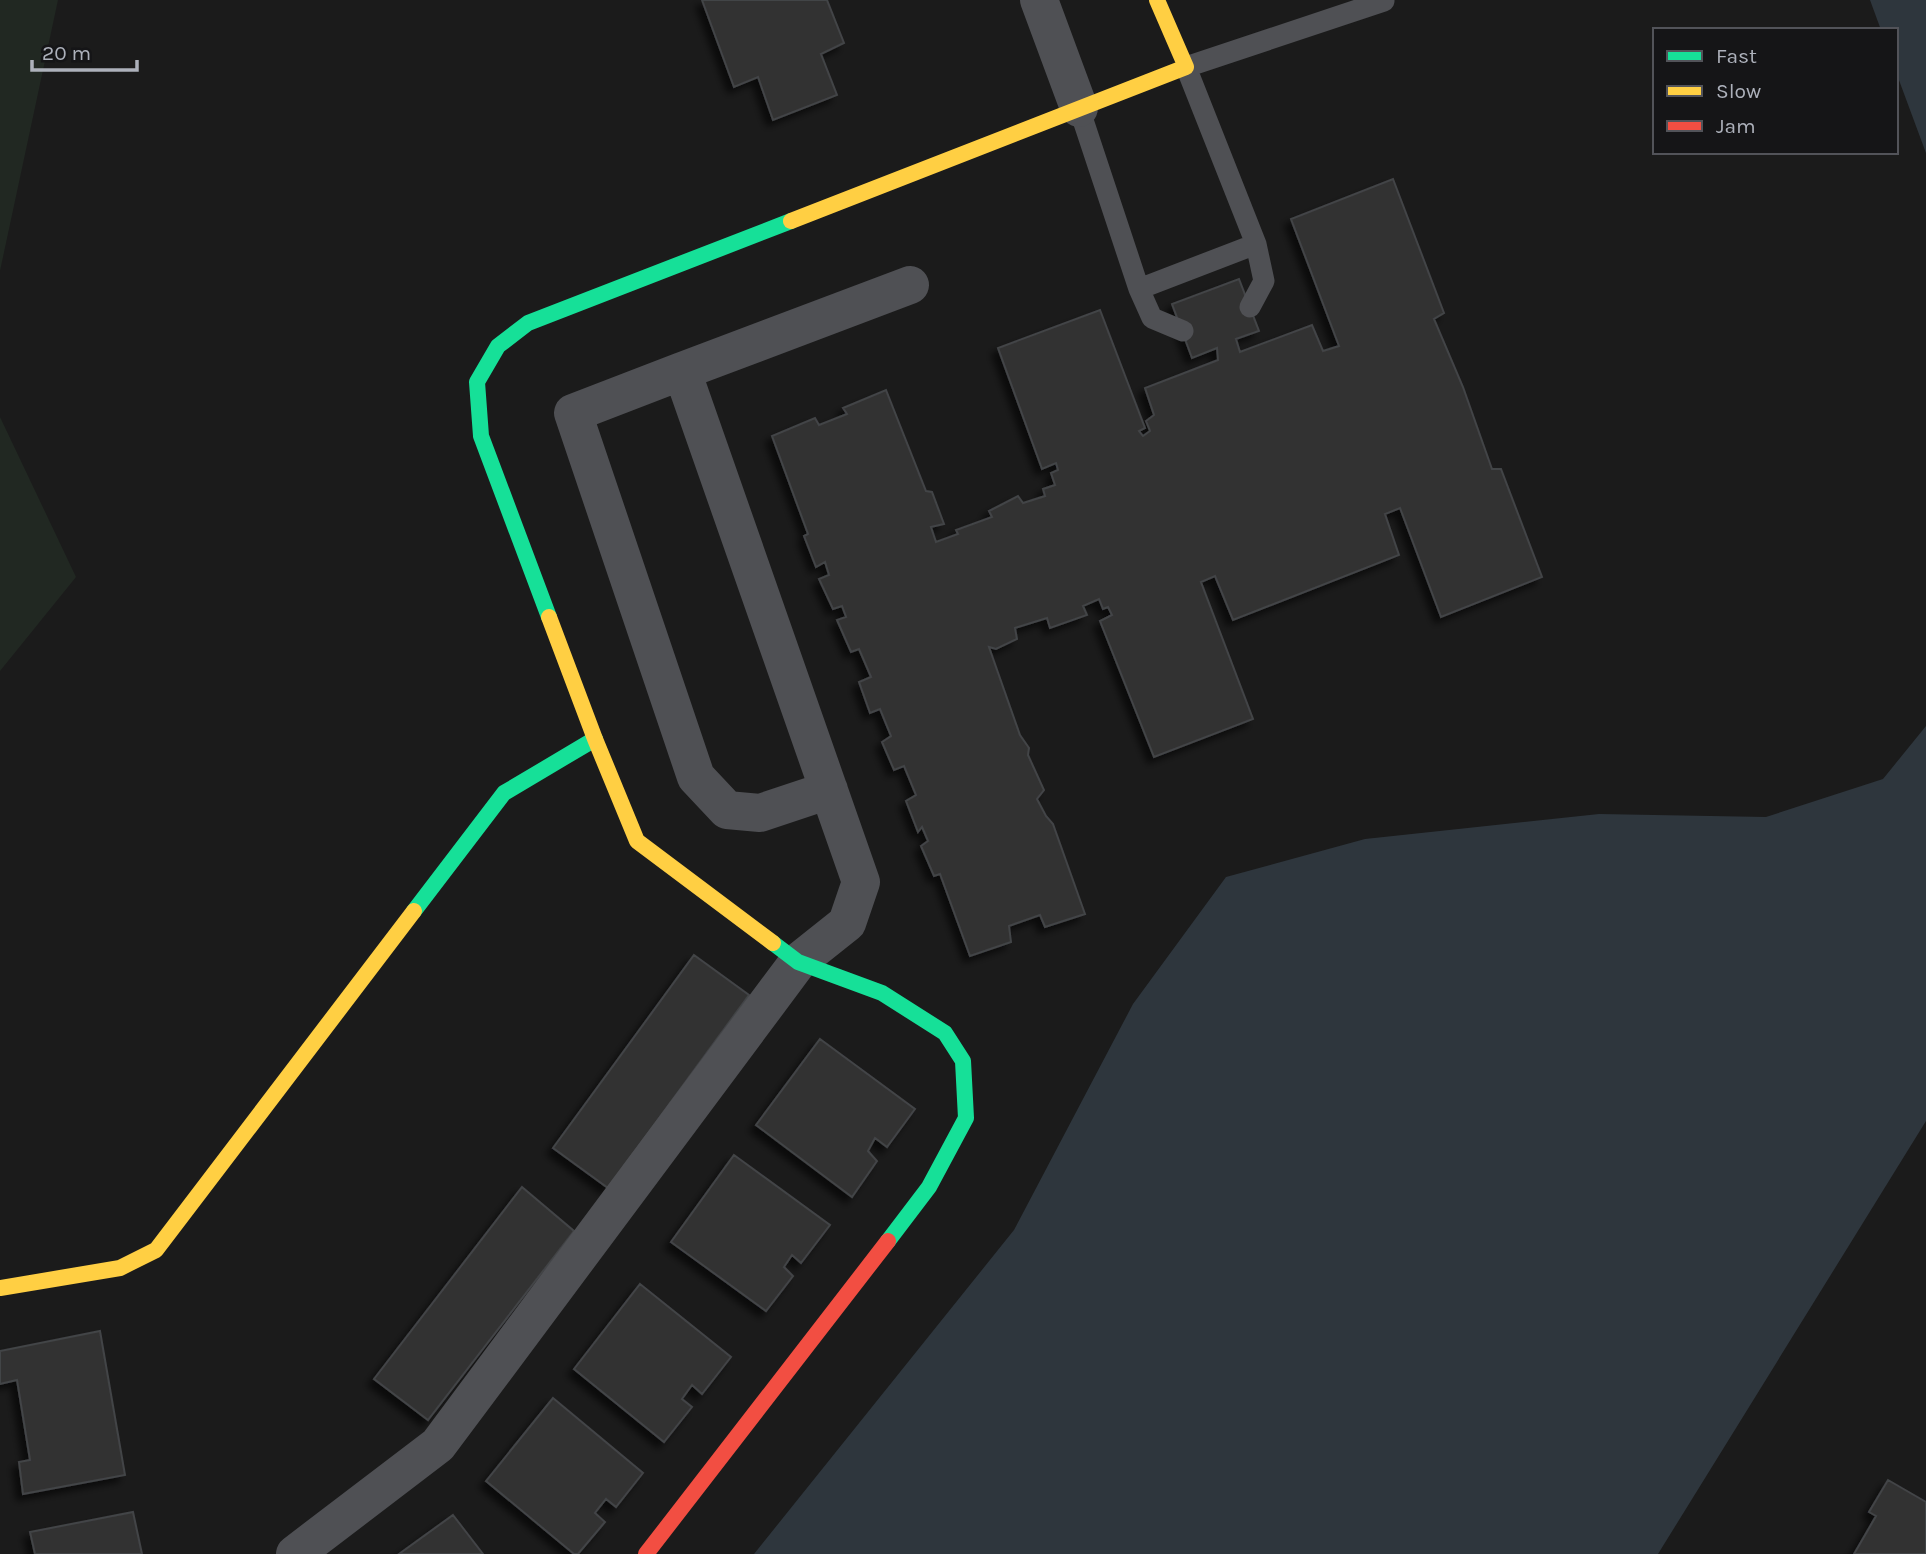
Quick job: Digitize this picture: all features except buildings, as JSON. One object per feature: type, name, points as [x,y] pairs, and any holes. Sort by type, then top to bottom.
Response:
[{"type":"street","points":[[1039,0],[1079,108]]},
{"type":"street","points":[[646,1554],[929,1187],[966,1118],[963,1060],[945,1033],[882,993],[798,962],[637,841],[595,739],[481,436],[477,382],[498,346],[528,323],[1186,67],[1157,0]]},
{"type":"street","points":[[829,790],[760,813],[727,810],[696,777],[573,412],[910,285]]},
{"type":"street","points":[[295,1554],[438,1445],[798,962],[847,923],[861,882],[682,370]]},
{"type":"street","points":[[0,1288],[120,1268],[156,1251],[504,793],[595,739]]},
{"type":"lane","points":[[1250,307],[1264,281],[1256,244],[1186,67],[1384,1]]},
{"type":"lane","points":[[1079,108],[1139,289],[1152,318],[1182,331]]},
{"type":"lane","points":[[1139,289],[1256,244]]},
{"type":"shaded area","points":[[0,0],[58,0],[0,271]]},
{"type":"shaded area","points":[[1870,0],[1926,0],[1926,153],[1898,77],[1898,28],[1880,28]]},
{"type":"shaded area","points":[[0,417],[76,577],[0,671]]},
{"type":"shaded area","points":[[1926,726],[1926,1121],[1658,1554],[754,1554],[1014,1230],[1133,1004],[1226,877],[1365,839],[1599,814],[1766,817],[1883,779]]},
{"type":"traffic: fast","points":[[549,617],[481,436],[477,382],[498,346],[528,323],[791,221]]},
{"type":"traffic: fast","points":[[414,911],[504,793],[595,739]]},
{"type":"traffic: fast","points":[[773,943],[798,962],[882,993],[945,1033],[963,1061],[966,1118],[929,1187],[888,1241]]},
{"type":"traffic: slow","points":[[791,221],[1186,67],[1157,0]]},
{"type":"traffic: slow","points":[[549,617],[637,841],[773,943]]},
{"type":"traffic: slow","points":[[0,1288],[120,1268],[156,1250],[414,911]]},
{"type":"traffic: jam","points":[[646,1554],[888,1241]]}]
